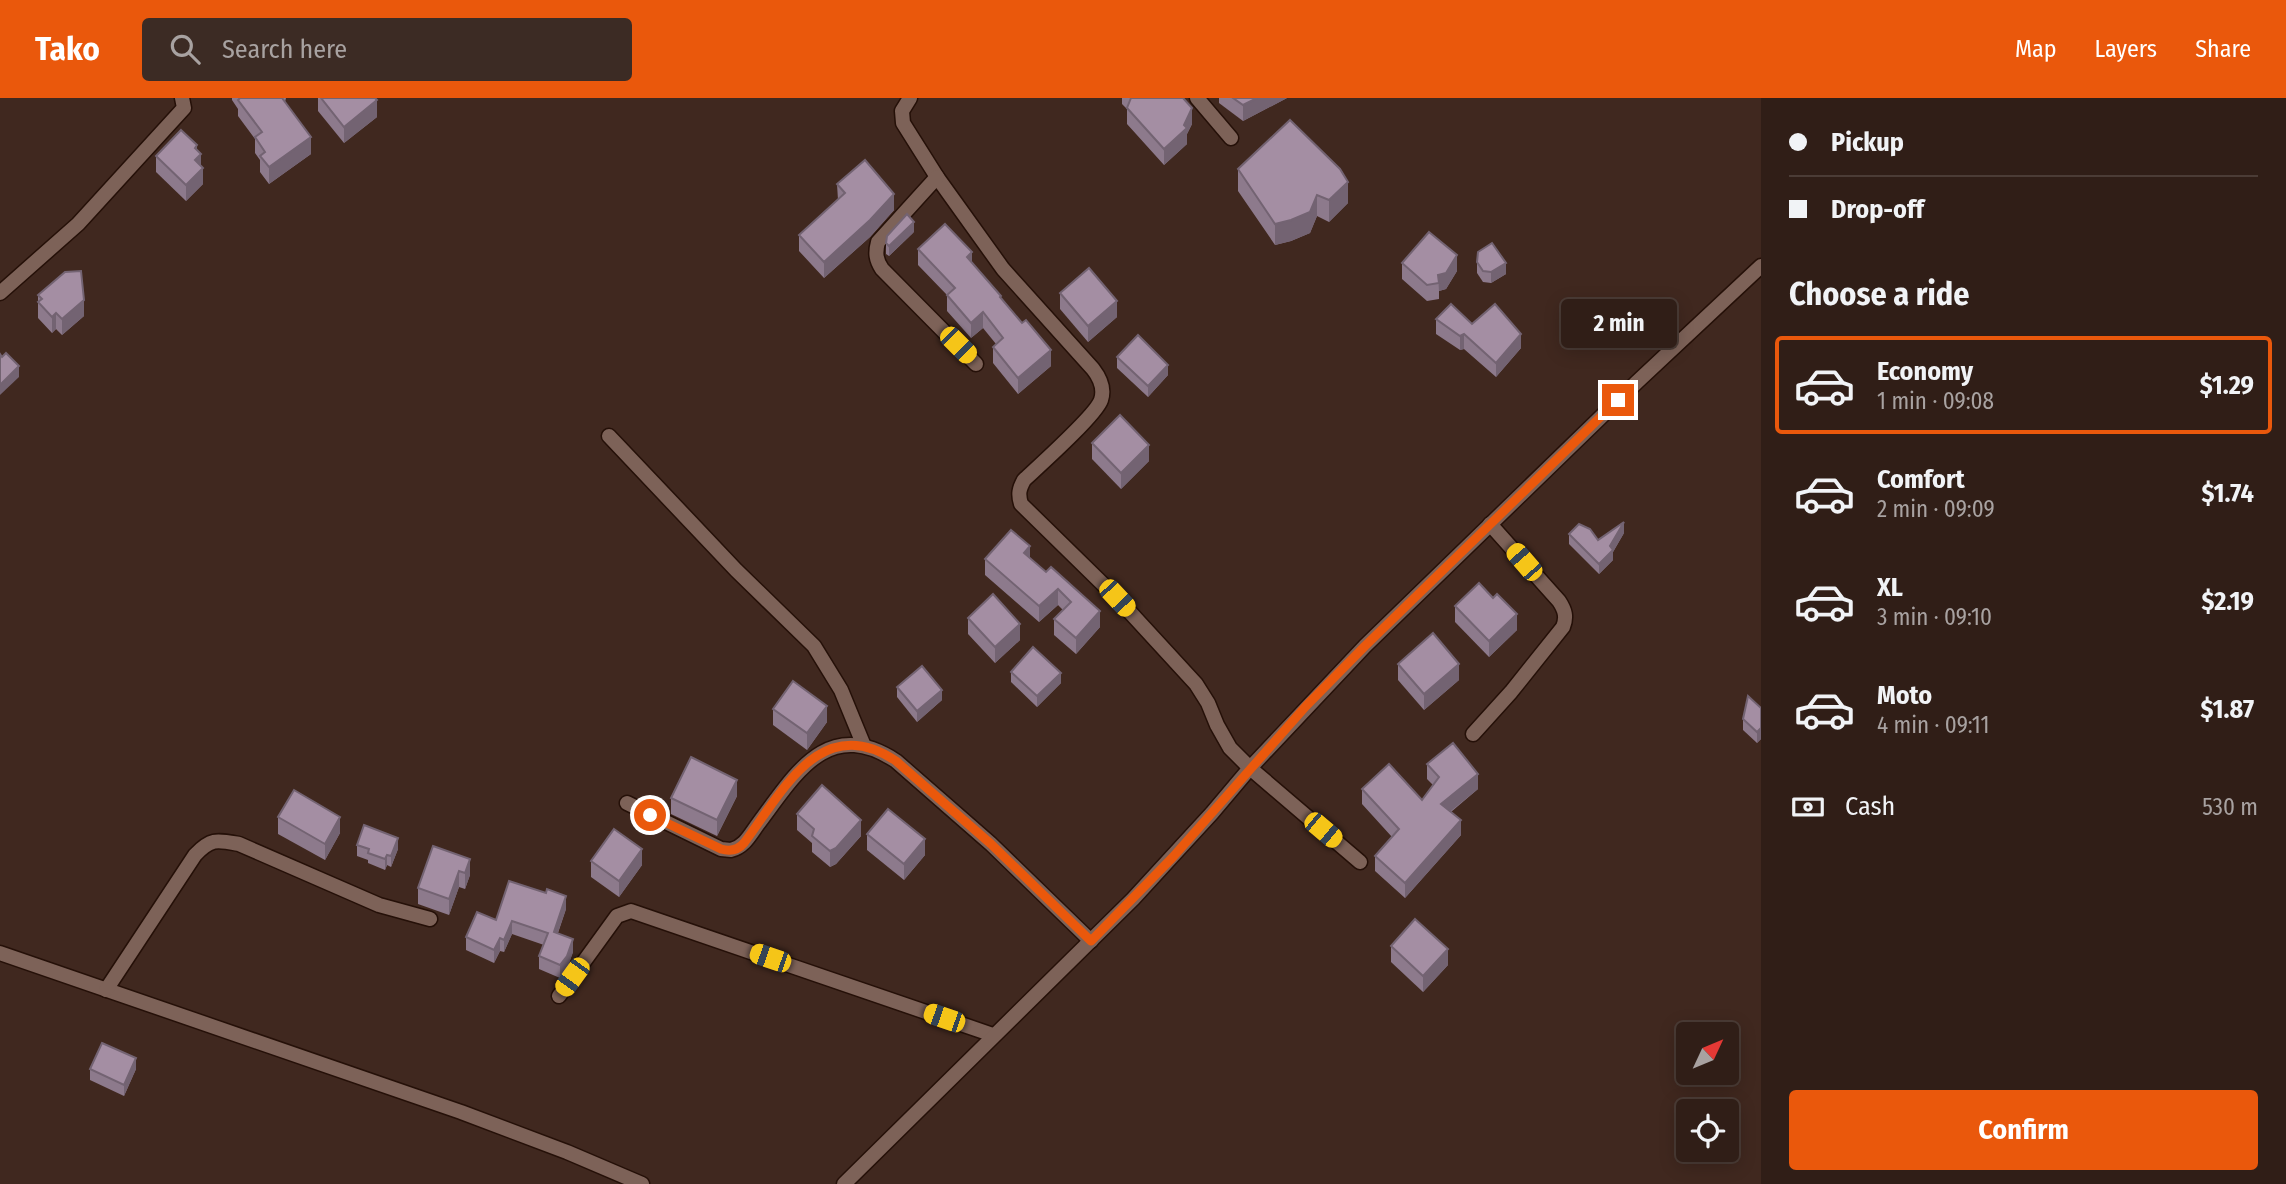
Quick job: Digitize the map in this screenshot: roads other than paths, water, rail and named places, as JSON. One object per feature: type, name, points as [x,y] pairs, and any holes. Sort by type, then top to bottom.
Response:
[{"type":"street","points":[[0,293],[78,224],[184,108],[182,98]]},
{"type":"street","points":[[910,98],[902,111],[903,123],[937,177],[1003,270],[1093,369],[1101,383],[1103,392],[1097,408],[1024,480],[1020,487],[1021,504],[1117,598],[1196,684],[1230,748],[1360,862]]},
{"type":"street","points":[[1197,98],[1231,138]]},
{"type":"street","points":[[937,177],[878,242],[875,251],[877,261],[976,364]]},
{"type":"street","points":[[844,1184],[1173,857],[1250,768],[1365,646],[1637,382],[1761,266]]},
{"type":"street","points":[[610,436],[720,554],[814,646],[833,675],[864,746]]},
{"type":"street","points":[[1473,733],[1537,661],[1566,620],[1559,601],[1490,524]]},
{"type":"street","points":[[626,803],[721,849],[736,849],[744,843],[798,770],[812,757],[837,747],[864,746],[881,751],[991,844],[1091,941]]},
{"type":"street","points":[[106,990],[195,855],[209,842],[218,840],[239,844],[379,905],[430,919]]},
{"type":"street","points":[[559,996],[617,916],[631,911],[993,1035]]},
{"type":"street","points":[[0,953],[461,1112],[642,1184]]}]
